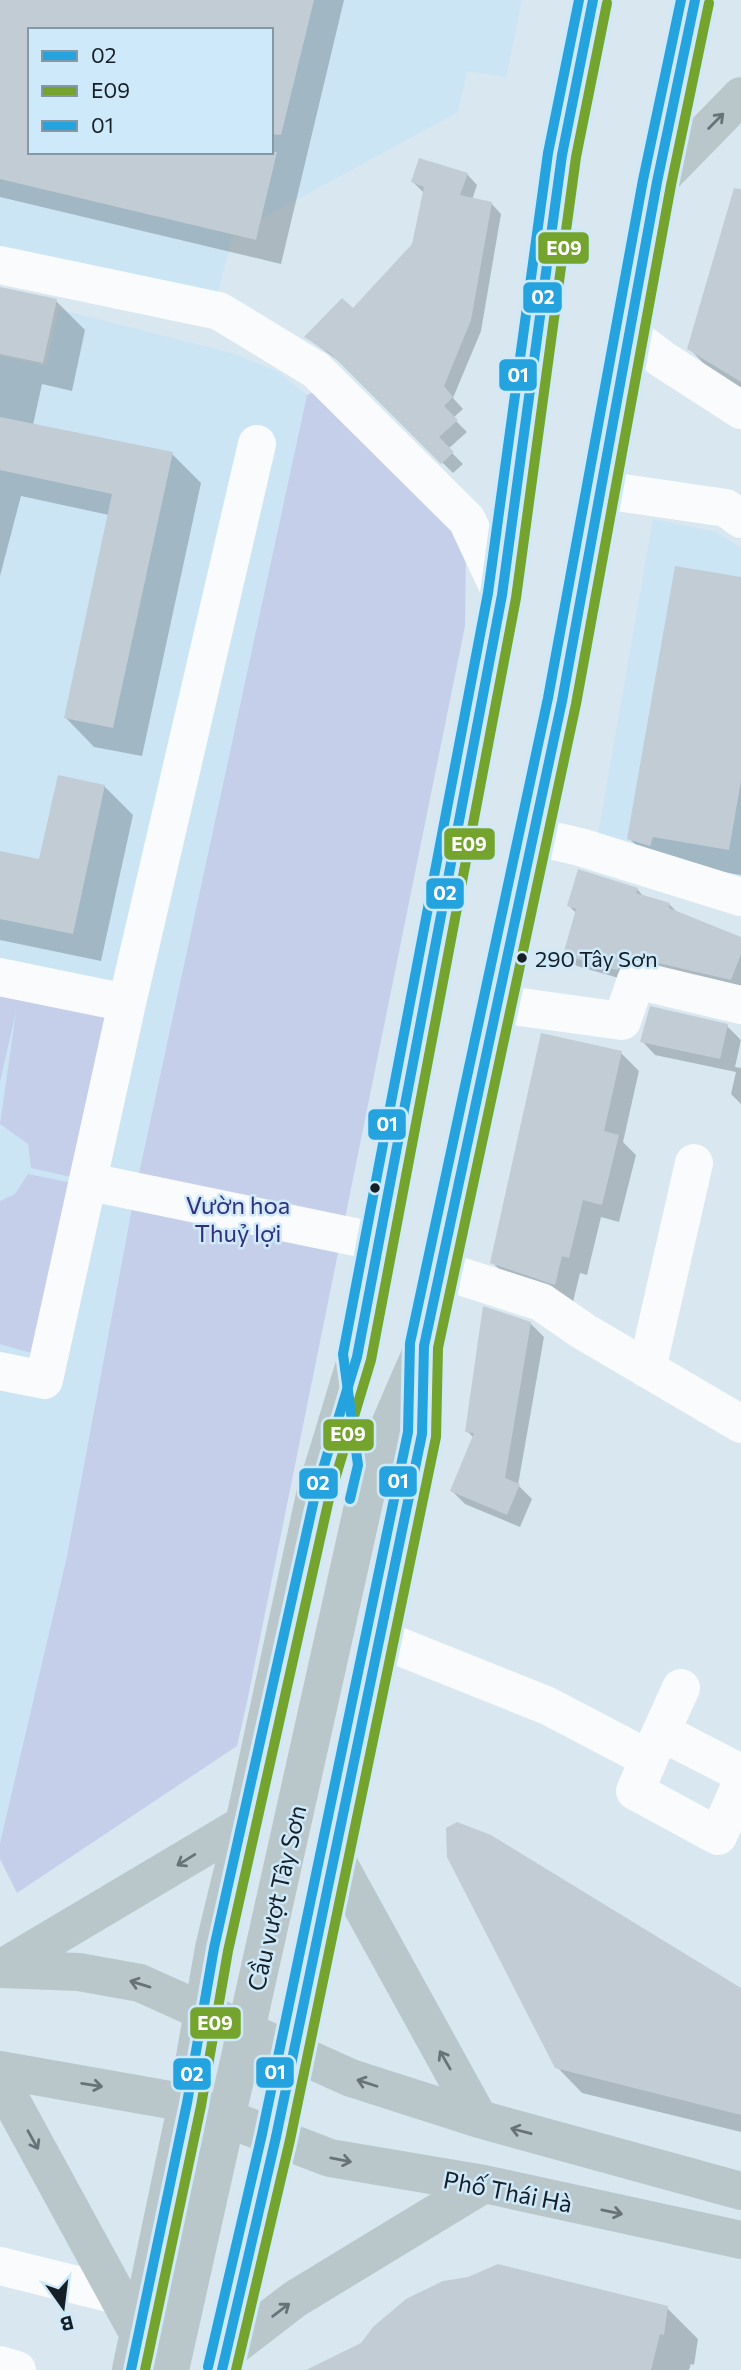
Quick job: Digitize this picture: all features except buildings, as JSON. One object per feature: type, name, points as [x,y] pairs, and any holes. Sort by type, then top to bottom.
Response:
[{"type":"main road","points":[[135,2353],[227,1895],[315,1495],[357,1357],[502,595],[562,155],[593,0]]},
{"type":"main road","points":[[372,1466],[424,1346],[441,1270],[499,1004],[603,490],[657,181],[695,0]]},
{"type":"main road","points":[[657,181],[741,96]]},
{"type":"main road","points":[[224,2361],[245,2279],[294,2054],[332,1854],[422,1434],[424,1346]]},
{"type":"main road","points":[[357,1357],[372,1466]]},
{"type":"main road","name":"Cầu vượt Tây Sơn","points":[[170,2370],[372,1466]]},
{"type":"main road","points":[[1,1969],[244,1824]]},
{"type":"main road","points":[[332,1854],[479,2119]]},
{"type":"main road","points":[[227,1895],[259,1923],[283,1928],[301,1925],[322,1912]]},
{"type":"main road","points":[[1,1969],[79,1972],[139,1983],[351,2078],[479,2119],[741,2191]]},
{"type":"main road","name":"Phố Thái Hà","points":[[0,2070],[187,2103],[330,2158],[484,2184],[741,2241]]},
{"type":"main road","points":[[0,2080],[117,2295],[135,2353]]},
{"type":"main road","points":[[224,2361],[295,2299],[484,2184]]},
{"type":"main road","points":[[159,2237],[173,2230],[210,2227],[228,2239],[245,2279]]},
{"type":"street","points":[[0,265],[219,312],[316,370],[467,520],[502,595]]},
{"type":"street","points":[[629,334],[662,359],[741,410]]},
{"type":"street","points":[[0,1371],[44,1380],[90,1182],[127,1003],[257,444]]},
{"type":"street","points":[[603,490],[726,508],[741,519]]},
{"type":"street","points":[[533,836],[580,847],[741,897]]},
{"type":"street","points":[[0,977],[127,1003]]},
{"type":"street","points":[[499,1004],[622,1021],[636,980],[741,1005]]},
{"type":"street","points":[[647,1369],[694,1163]]},
{"type":"street","points":[[90,1182],[379,1242]]},
{"type":"street","points":[[441,1270],[541,1302],[741,1424]]},
{"type":"street","points":[[378,1638],[548,1706],[741,1773]]},
{"type":"street","points":[[681,1688],[635,1791],[718,1836],[741,1784]]},
{"type":"street","points":[[0,2266],[117,2295]]},
{"type":"street","points":[[0,2365],[18,2370]]},
{"type":"shaded area","points":[[0,0],[522,0],[506,77],[467,71],[458,112],[261,219],[256,240],[233,235],[215,302],[0,252]]},
{"type":"shaded area","points":[[58,309],[235,354],[278,372],[307,395],[135,1192],[67,1556],[0,1843],[0,356],[46,366]]},
{"type":"shaded area","points":[[653,519],[716,532],[741,548],[741,911],[598,835]]},
{"type":"green space","name":"Vườn hoa Thuỷ lợi","points":[[335,381],[466,545],[465,626],[247,1702],[237,1746],[17,1893],[0,1859],[0,1843],[67,1556],[135,1192],[307,395]]},
{"type":"green space","points":[[0,988],[111,1015],[76,1178],[31,1168],[28,1144],[0,1124],[16,1012],[0,1082]]},
{"type":"green space","points":[[28,1174],[72,1183],[35,1354],[0,1344],[0,1201],[15,1194]]},
{"type":"transit line","name":"01","points":[[350,1499],[358,1465],[343,1354],[488,593],[548,153],[579,0]]},
{"type":"transit line","name":"02","points":[[131,2370],[187,2103],[214,1948],[315,1495],[357,1357],[502,595],[562,155],[593,0]]},
{"type":"transit line","name":"01","points":[[208,2367],[262,2134],[408,1432],[410,1343],[548,698],[643,180],[681,0]]},
{"type":"transit line","name":"02","points":[[222,2370],[276,2137],[422,1434],[424,1346],[562,701],[657,182],[695,0]]},
{"type":"transit line","name":"E09","points":[[145,2370],[201,2106],[228,1951],[329,1499],[371,1360],[516,598],[576,157],[607,3]]},
{"type":"transit line","name":"E09","points":[[236,2370],[290,2140],[436,1437],[438,1348],[576,704],[671,185],[709,3]]},
{"type":"place","name":"290 Tây Sơn","points":[[522,958]]}]
